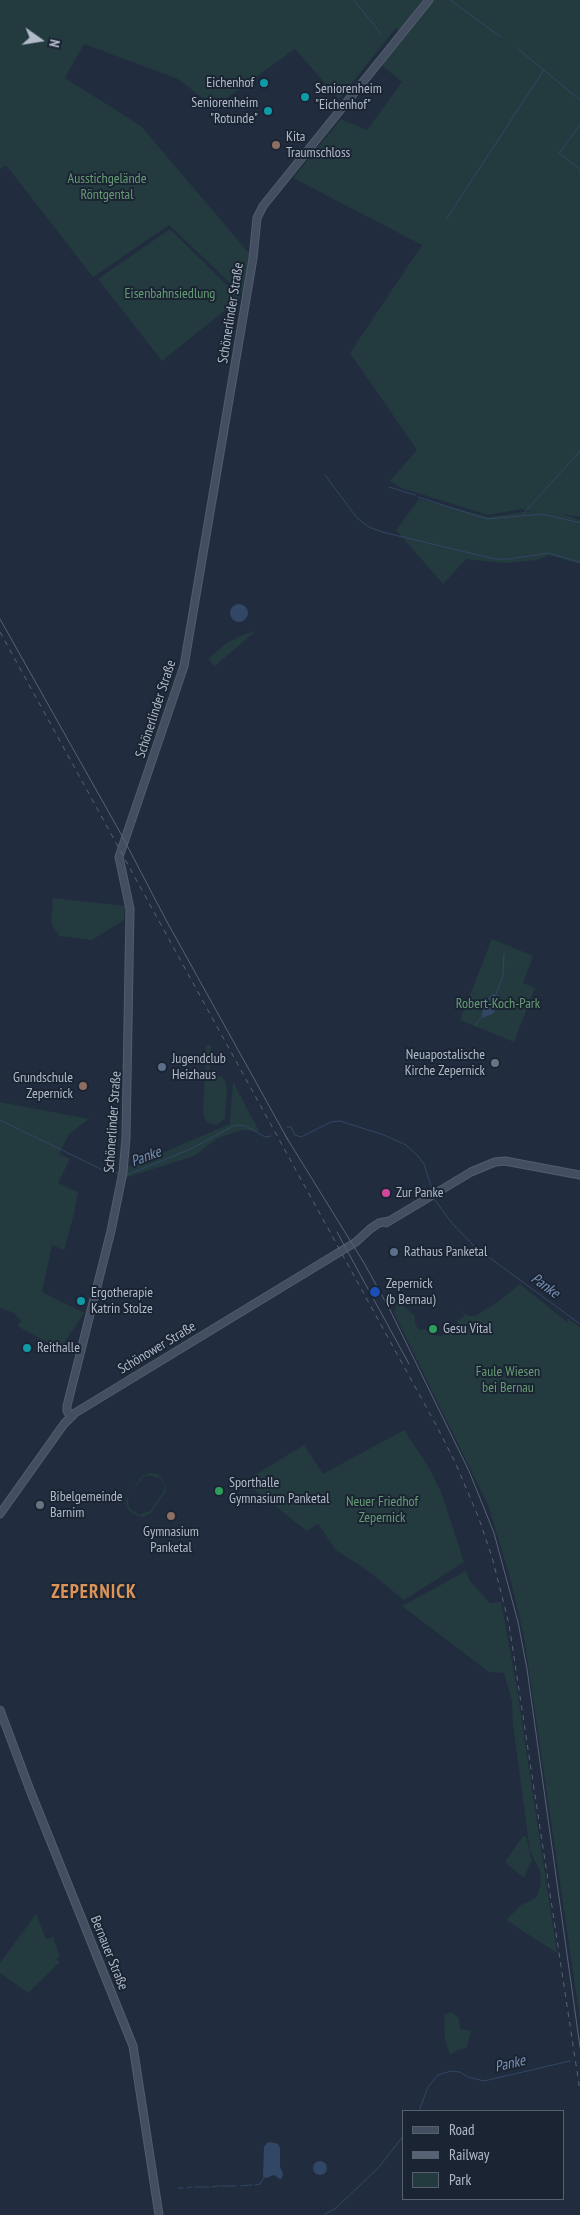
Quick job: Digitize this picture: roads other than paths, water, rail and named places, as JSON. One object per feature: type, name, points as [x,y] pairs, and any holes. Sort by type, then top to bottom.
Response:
[{"type":"street","name":"Schönerlinder Straße","points":[[70,1416],[67,1406],[110,1236],[122,1174],[129,1091],[130,909],[119,857],[184,666],[253,258],[257,218],[262,206],[429,0]]},
{"type":"street","name":"Schönower Straße","points":[[0,1514],[70,1416],[471,1172],[495,1162],[505,1161],[580,1175]]},
{"type":"street","name":"Bernauer Straße","points":[[0,1710],[30,1790],[134,2048],[159,2215]]},
{"type":"water","points":[[239,604],[245,607],[248,613],[245,619],[239,622],[233,619],[230,613],[233,607]]},
{"type":"water","points":[[493,994],[499,996],[497,1006],[501,1006],[503,1009],[497,1007],[493,1014],[481,1018],[485,1001]]},
{"type":"water","points":[[267,2143],[278,2144],[280,2148],[280,2167],[283,2174],[280,2179],[274,2175],[266,2178],[263,2177],[264,2147]]},
{"type":"water","points":[[317,2161],[323,2161],[327,2168],[323,2175],[317,2175],[313,2171],[313,2165]]},
{"type":"waterway","points":[[354,0],[381,34]]},
{"type":"waterway","points":[[450,0],[501,37]]},
{"type":"waterway","points":[[517,48],[580,100]]},
{"type":"waterway","points":[[447,218],[544,70]]},
{"type":"waterway","points":[[580,125],[559,153],[580,169]]},
{"type":"waterway","points":[[524,513],[580,451]]},
{"type":"waterway","points":[[325,475],[357,518],[369,527],[382,532],[495,559],[509,559],[548,553],[580,562]]},
{"type":"waterway","points":[[389,487],[415,495]]},
{"type":"waterway","points":[[418,497],[487,519],[542,514],[580,523]]},
{"type":"waterway","points":[[496,994],[503,976],[504,954]]},
{"type":"waterway","points":[[475,1025],[481,1018]]},
{"type":"waterway","name":"Panke","points":[[0,1120],[107,1172],[119,1173]]},
{"type":"waterway","name":"Panke","points":[[287,1127],[291,1127],[295,1135],[301,1137],[331,1122],[340,1121],[384,1135],[406,1145],[417,1155],[424,1164],[432,1189]]},
{"type":"waterway","name":"Panke","points":[[126,1174],[193,1148],[235,1125],[246,1126],[265,1137],[271,1136]]},
{"type":"waterway","name":"Panke","points":[[435,1200],[451,1222],[475,1247],[580,1324]]},
{"type":"waterway","name":"Panke","points":[[419,2110],[428,2087],[438,2075],[451,2071],[460,2072],[468,2077],[484,2081],[570,2061]]},
{"type":"waterway","name":"Panke","points":[[324,2215],[336,2208],[379,2167],[402,2138]]},
{"type":"waterway","points":[[255,2185],[260,2184],[264,2178]]},
{"type":"waterway","points":[[241,2186],[252,2185]]},
{"type":"waterway","points":[[212,2187],[218,2186]]},
{"type":"waterway","points":[[220,2186],[236,2186]]},
{"type":"waterway","points":[[187,2188],[192,2187]]},
{"type":"waterway","points":[[195,2187],[209,2187]]},
{"type":"waterway","points":[[178,2188],[183,2188]]},
{"type":"tram line","points":[[0,619],[121,834],[166,920],[288,1140]]},
{"type":"tram line","points":[[285,1135],[364,1263],[390,1310],[469,1471],[494,1533],[518,1622],[527,1669],[580,2047]]},
{"type":"tram line","points":[[337,1232],[409,1364]]},
{"type":"railway","points":[[0,632],[435,1423],[455,1462],[478,1516],[492,1557],[509,1624],[580,2091]]},
{"type":"place","name":"Eichenhof","points":[[264,83]]},
{"type":"place","name":"Seniorenheim \"Eichenhof\"","points":[[305,97]]},
{"type":"place","name":"Seniorenheim \"Rotunde\"","points":[[268,111]]},
{"type":"place","name":"Kita Traumschloss","points":[[276,145]]},
{"type":"place","name":"Neuapostalische Kirche Zepernick","points":[[495,1063]]},
{"type":"place","name":"Jugendclub Heizhaus","points":[[162,1067]]},
{"type":"place","name":"Grundschule Zepernick","points":[[83,1086]]},
{"type":"place","name":"Zur Panke","points":[[386,1193]]},
{"type":"place","name":"Rathaus Panketal","points":[[394,1252]]},
{"type":"place","name":"Zepernick (b Bernau)","points":[[375,1292]]},
{"type":"place","name":"Ergotherapie Katrin Stolze","points":[[81,1301]]},
{"type":"place","name":"Gesu Vital","points":[[433,1329]]},
{"type":"place","name":"Reithalle","points":[[27,1348]]},
{"type":"place","name":"Sporthalle Gymnasium Panketal","points":[[219,1491]]},
{"type":"place","name":"Bibelgemeinde Barnim","points":[[40,1505]]},
{"type":"place","name":"Gymnasium Panketal","points":[[171,1516]]},
{"type":"district","name":"ZEPERNICK","points":[[94,1593]]},
{"type":"park label","name":"Ausstichgelände Röntgental","points":[[107,187]]},
{"type":"park label","name":"Eisenbahnsiedlung","points":[[170,294]]},
{"type":"park label","name":"Robert-Koch-Park","points":[[498,1004]]},
{"type":"park label","name":"Faule Wiesen bei Bernau","points":[[508,1380]]},
{"type":"park label","name":"Neuer Friedhof Zepernick","points":[[382,1510]]}]
